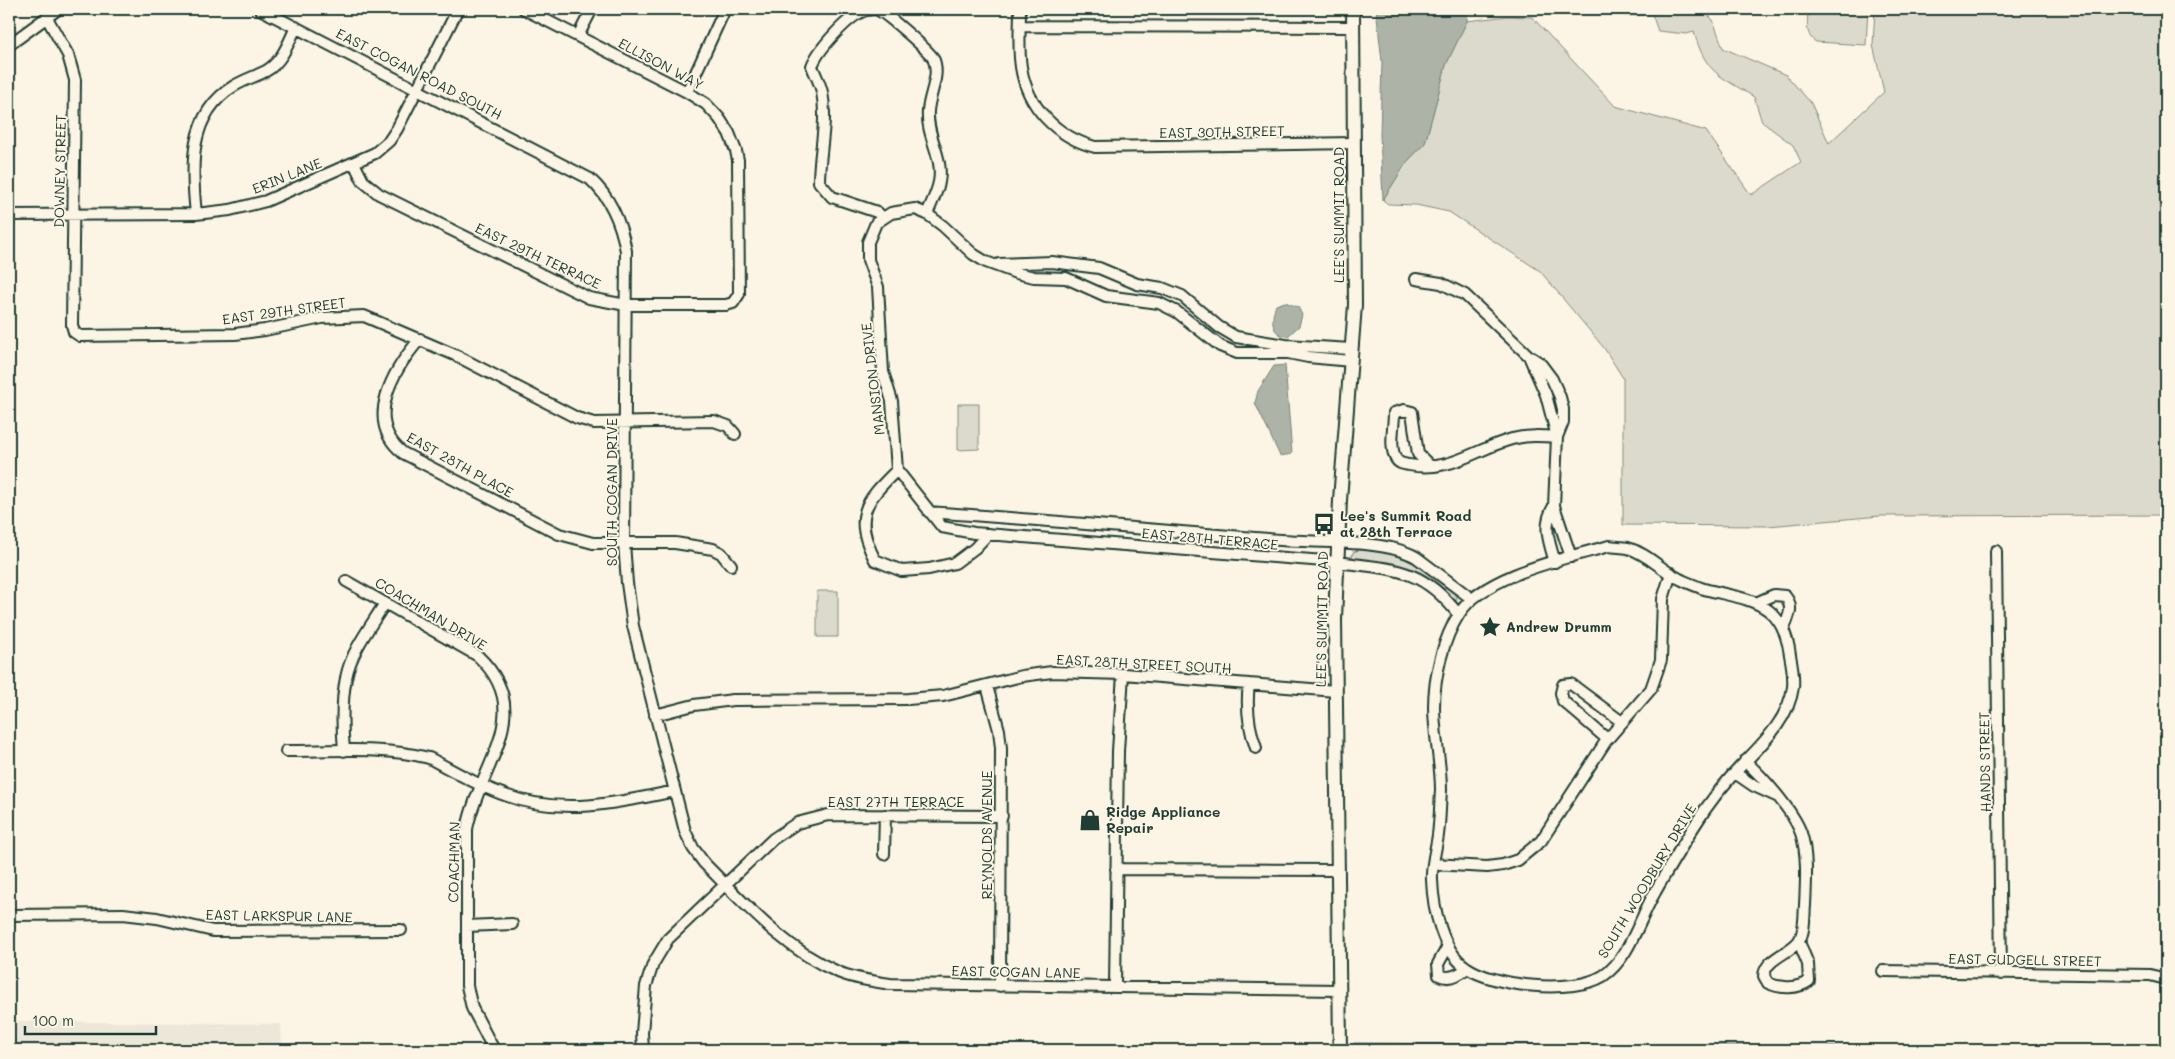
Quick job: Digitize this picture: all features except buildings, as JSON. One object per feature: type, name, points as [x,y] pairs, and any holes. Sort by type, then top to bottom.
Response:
[{"type":"main road","name":"LEE'S SUMMIT ROAD","points":[[1340,1050],[1335,619],[1338,544],[1355,305],[1353,9]]},
{"type":"street","points":[[9,45],[58,9]]},
{"type":"street","name":"EAST COGAN ROAD SOUTH","points":[[260,9],[418,88],[538,151]]},
{"type":"street","name":"ERIN LANE","points":[[9,215],[196,214],[230,210],[266,201],[354,163],[375,153],[389,141],[397,129],[458,9]]},
{"type":"street","name":"ELLISON WAY","points":[[524,9],[687,92],[706,104],[730,133],[736,151],[740,294],[735,301]]},
{"type":"street","points":[[578,36],[592,9]]},
{"type":"street","points":[[687,92],[725,9]]},
{"type":"street","points":[[1020,9],[1020,26],[1353,27]]},
{"type":"street","points":[[927,214],[940,181],[939,160],[929,129],[928,111],[936,78],[933,59],[914,39],[878,10],[867,10],[852,17],[816,56],[812,66],[821,90],[824,109],[824,134],[819,158],[819,182],[832,197],[877,212],[883,218],[891,213],[915,209],[927,214],[973,254],[986,262],[1034,277],[1066,278],[1106,296],[1159,303],[1177,312],[1220,346],[1237,352],[1288,353],[1308,358],[1351,355]]},
{"type":"street","name":"DOWNEY STREET","points":[[47,18],[68,55],[75,80],[72,325],[74,332]]},
{"type":"street","name":"EAST 30TH STREET","points":[[1020,26],[1021,66],[1032,100],[1054,127],[1071,138],[1090,146],[1353,143]]},
{"type":"street","points":[[196,214],[193,184],[194,148],[204,116],[215,101],[226,91],[275,64],[289,44],[296,27]]},
{"type":"street","name":"SOUTH COGAN DRIVE","points":[[538,151],[590,178],[613,206],[622,230],[626,251],[624,543],[633,626],[654,715],[685,831],[693,848],[704,863],[725,884]]},
{"type":"street","name":"EAST 29TH TERRACE","points":[[354,163],[363,182],[379,194],[589,298],[626,305],[726,305],[735,301]]},
{"type":"street","name":"MANSION DRIVE","points":[[883,218],[876,223],[868,242],[868,260],[878,287],[884,372],[892,401],[897,470]]},
{"type":"street","points":[[986,262],[1000,264],[1052,262],[1099,268],[1136,284],[1162,288],[1182,296],[1218,327],[1236,337],[1351,355]]},
{"type":"street","points":[[1416,279],[1441,283],[1465,295],[1529,356],[1540,362],[1545,369],[1560,396],[1563,422],[1557,437],[1554,506],[1571,557]]},
{"type":"street","name":"EAST 29TH STREET","points":[[74,332],[80,336],[235,334],[322,318],[364,316],[420,339],[577,418],[594,423],[714,421],[728,426],[735,434]]},
{"type":"street","name":"EAST 28TH PLACE","points":[[420,339],[398,369],[385,403],[384,427],[397,448],[559,534],[593,543],[675,543],[713,549],[721,553],[731,565]]},
{"type":"street","points":[[1430,466],[1418,454],[1412,412],[1404,410],[1394,413],[1393,446],[1396,459],[1402,463],[1419,466],[1430,466],[1462,460],[1509,440],[1521,437],[1557,437]]},
{"type":"street","points":[[897,470],[869,500],[863,516],[865,542],[875,560],[902,571],[930,569],[955,563],[975,548],[988,534]]},
{"type":"street","name":"EAST 28TH TERRACE","points":[[897,470],[942,527],[988,534],[1338,562],[1407,573],[1426,581],[1458,614]]},
{"type":"street","points":[[1554,506],[1547,521],[1546,532],[1555,562]]},
{"type":"street","name":"EAST 28TH TERRACE","points":[[929,512],[1379,546],[1408,552],[1472,599]]},
{"type":"street","points":[[1433,864],[1487,867],[1503,865],[1518,860],[1541,841],[1607,740],[1651,689],[1661,660],[1663,600],[1671,573],[1653,560],[1628,548],[1609,546],[1499,581],[1472,599],[1458,614],[1445,646],[1438,675],[1434,706],[1441,767],[1440,816],[1433,864],[1432,880],[1439,924],[1448,946],[1455,957],[1467,968],[1460,974],[1450,977],[1439,975],[1438,964],[1448,946]]},
{"type":"street","name":"HANDS STREET","points":[[1996,551],[2001,974]]},
{"type":"street","name":"SOUTH WOODBURY DRIVE","points":[[1467,968],[1493,980],[1508,983],[1566,986],[1587,984],[1605,975],[1622,954],[1653,895],[1699,818],[1745,761],[1765,742],[1786,712],[1793,688],[1788,644],[1779,620],[1767,609],[1756,603],[1704,589],[1671,573]]},
{"type":"street","name":"COACHMAN DRIVE","points":[[346,580],[478,656],[492,669],[497,678]]},
{"type":"street","points":[[1756,603],[1774,595],[1786,596],[1791,603],[1791,609],[1783,630]]},
{"type":"street","points":[[344,751],[342,714],[346,677],[353,658],[385,602]]},
{"type":"street","name":"EAST 28TH STREET SOUTH","points":[[654,715],[694,705],[733,700],[908,699],[943,696],[1022,676],[1052,672],[1123,674],[1336,691]]},
{"type":"street","points":[[1115,988],[1118,752],[1123,674]]},
{"type":"street","name":"COACHMAN","points":[[494,1050],[472,1008],[467,986],[466,829],[470,808],[505,721],[505,702],[497,678]]},
{"type":"street","points":[[1249,684],[1247,699],[1248,719],[1256,748]]},
{"type":"street","points":[[1607,740],[1563,701],[1561,693],[1563,685],[1572,684],[1622,722]]},
{"type":"street","name":"REYNOLDS AVENUE","points":[[987,686],[1000,739],[1002,816],[1000,986]]},
{"type":"street","points":[[286,751],[388,751],[417,755],[429,758],[480,784],[521,800],[566,807],[619,803],[675,791]]},
{"type":"street","points":[[1745,761],[1768,782],[1795,822],[1801,834],[1807,878],[1804,926],[1799,942],[1765,968],[1764,976],[1768,983],[1784,987],[1801,987],[1809,981],[1808,964],[1799,942]]},
{"type":"street","points":[[1735,774],[1754,786],[1776,796]]},
{"type":"street","name":"EAST 27TH TERRACE","points":[[643,1050],[642,1033],[646,986],[653,964],[668,940],[773,838],[797,823],[828,815],[1002,816]]},
{"type":"street","points":[[884,854],[885,815]]},
{"type":"street","points":[[1116,869],[1338,870]]},
{"type":"street","name":"EAST COGAN LANE","points":[[725,884],[787,943],[809,958],[839,972],[864,980],[890,984],[1340,990]]},
{"type":"street","name":"EAST LARKSPUR LANE","points":[[9,915],[123,914],[157,918],[213,931],[401,930]]},
{"type":"street","points":[[467,926],[512,924]]},
{"type":"street","name":"EAST GUDGELL STREET","points":[[1882,972],[2150,975],[2166,979]]},
{"type":"shaded area","points":[[1376,9],[1468,9],[1467,21],[1446,65],[1425,143],[1406,163],[1383,200],[1380,135],[1382,61]]},
{"type":"shaded area","points":[[1606,9],[1702,9],[1713,20],[1723,48],[1786,75],[1811,103],[1829,143],[1884,92],[1873,45],[1875,9],[2166,9],[2166,515],[1880,516],[1768,526],[1623,525],[1623,378],[1604,348],[1540,271],[1449,212],[1416,205],[1388,204],[1383,200],[1406,163],[1425,143],[1446,65],[1467,21],[1508,16],[1532,17],[1615,106],[1706,131],[1751,195],[1801,162],[1793,145],[1762,122],[1754,97],[1723,78],[1709,65],[1694,32],[1686,34],[1658,31],[1652,14],[1625,16]]},
{"type":"shaded area","points":[[1808,9],[1868,9],[1866,45],[1816,42],[1808,32]]},
{"type":"shaded area","points":[[1285,302],[1298,307],[1302,315],[1299,326],[1288,336],[1278,333],[1273,325],[1276,305]]},
{"type":"shaded area","points":[[1285,365],[1292,454],[1280,456],[1255,403],[1258,391],[1274,366]]},
{"type":"shaded area","points":[[958,404],[979,404],[979,449],[958,450]]},
{"type":"shaded area","points":[[1362,549],[1390,554],[1413,563],[1444,585],[1458,600],[1453,600],[1424,577],[1354,560],[1353,552]]},
{"type":"shaded area","points":[[817,591],[838,591],[838,637],[817,637]]},
{"type":"shaded area","points":[[9,1021],[281,1024],[282,1050],[9,1050]]},
{"type":"shaded area","points":[[1354,1043],[1872,1047],[1872,1050],[1354,1050]]},
{"type":"shaded area","points":[[814,1047],[1215,1049],[1215,1050],[814,1050]]},
{"type":"shaded area","points":[[1872,1047],[2092,1050],[1872,1050]]},
{"type":"place","name":"Lee's Summit Road at 28th Terrace","points":[[1324,524]]},
{"type":"place","name":"Andrew Drumm","points":[[1490,627]]},
{"type":"place","name":"Ridge Appliance Repair","points":[[1090,820]]}]
